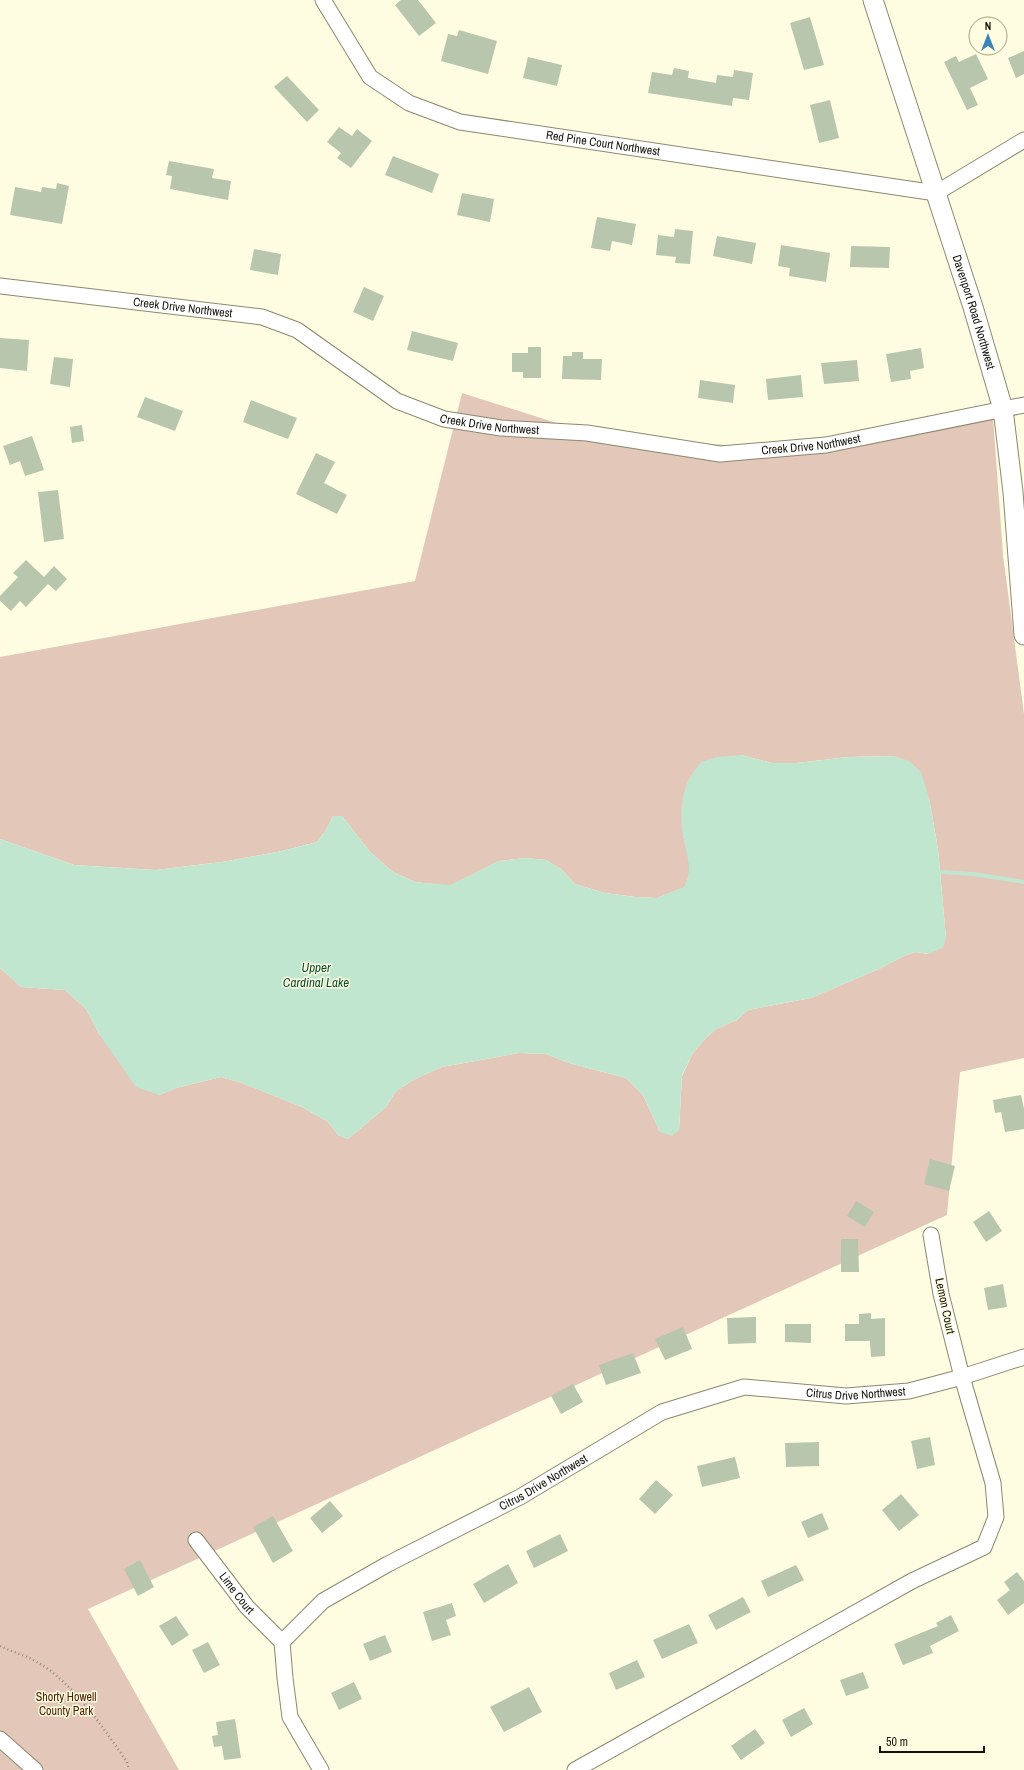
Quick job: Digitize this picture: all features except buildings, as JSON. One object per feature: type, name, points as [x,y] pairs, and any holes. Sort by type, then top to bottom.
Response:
[{"type":"street","name":"Red Pine Court Northwest","points":[[322,0],[370,77],[409,102],[460,122],[936,194]]},
{"type":"street","name":"Davenport Road Northwest","points":[[873,0],[936,194],[1003,409],[1013,492],[1024,635]]},
{"type":"street","points":[[936,194],[1024,140]]},
{"type":"street","name":"Creek Drive Northwest","points":[[0,286],[262,317],[297,330],[397,401],[444,419],[501,428],[587,433],[720,454],[826,445],[1024,405]]},
{"type":"street","name":"Lemon Court","points":[[931,1235],[941,1294],[962,1377]]},
{"type":"street","name":"Citrus Drive Northwest","points":[[282,1642],[323,1601],[388,1564],[520,1497],[662,1412],[744,1387],[846,1396],[909,1391],[962,1377],[1024,1357]]},
{"type":"street","points":[[575,1770],[912,1582],[984,1547],[996,1517],[993,1483],[962,1377]]},
{"type":"street","name":"Lime Court","points":[[196,1540],[247,1607],[282,1642]]},
{"type":"street","points":[[282,1642],[290,1717],[321,1770]]},
{"type":"street","points":[[0,1740],[35,1770]]},
{"type":"path","points":[[0,1646],[37,1662],[53,1673],[90,1709],[128,1762],[129,1770]]},
{"type":"green space","name":"Shorty Howell County Park","points":[[462,393],[610,440],[775,447],[993,417],[1003,555],[1024,714],[1024,1058],[960,1072],[947,1215],[88,1609],[179,1770],[0,1770],[0,968],[21,987],[65,990],[86,1009],[99,1034],[159,1095],[176,1088],[221,1077],[242,1083],[302,1107],[328,1122],[338,1135],[348,1139],[386,1107],[396,1091],[415,1079],[442,1067],[519,1053],[546,1054],[569,1063],[626,1078],[643,1095],[660,1132],[679,1130],[682,1076],[693,1053],[716,1029],[737,1020],[748,1010],[811,998],[879,969],[904,956],[916,952],[928,954],[946,938],[938,849],[929,798],[894,756],[848,757],[797,763],[772,763],[741,755],[683,835],[689,861],[689,874],[685,887],[657,898],[605,893],[575,884],[561,869],[546,860],[525,858],[499,861],[450,886],[415,882],[393,872],[370,852],[342,816],[333,816],[326,830],[317,842],[282,851],[222,862],[156,870],[74,865],[0,839],[0,657],[415,581]]},
{"type":"water","name":"Upper Cardinal Lake","points":[[741,755],[772,763],[797,763],[848,757],[894,756],[909,761],[921,772],[929,798],[938,849],[946,938],[943,948],[928,954],[916,952],[904,956],[879,969],[811,998],[748,1010],[737,1020],[716,1029],[693,1053],[682,1075],[679,1130],[672,1136],[660,1132],[643,1095],[626,1078],[569,1063],[546,1054],[519,1053],[442,1067],[415,1079],[396,1091],[386,1107],[348,1139],[338,1135],[328,1122],[302,1107],[242,1083],[221,1077],[176,1088],[159,1095],[136,1087],[99,1034],[86,1009],[65,990],[21,987],[0,968],[0,839],[74,865],[156,870],[222,862],[282,851],[317,842],[326,830],[333,816],[342,816],[370,852],[393,872],[415,882],[450,885],[499,861],[525,858],[546,860],[561,869],[575,884],[605,893],[657,898],[684,887],[687,880],[689,868],[682,829],[682,810],[684,792],[691,776],[701,762],[717,757]]},
{"type":"waterway","points":[[940,872],[973,874],[1024,882]]}]
